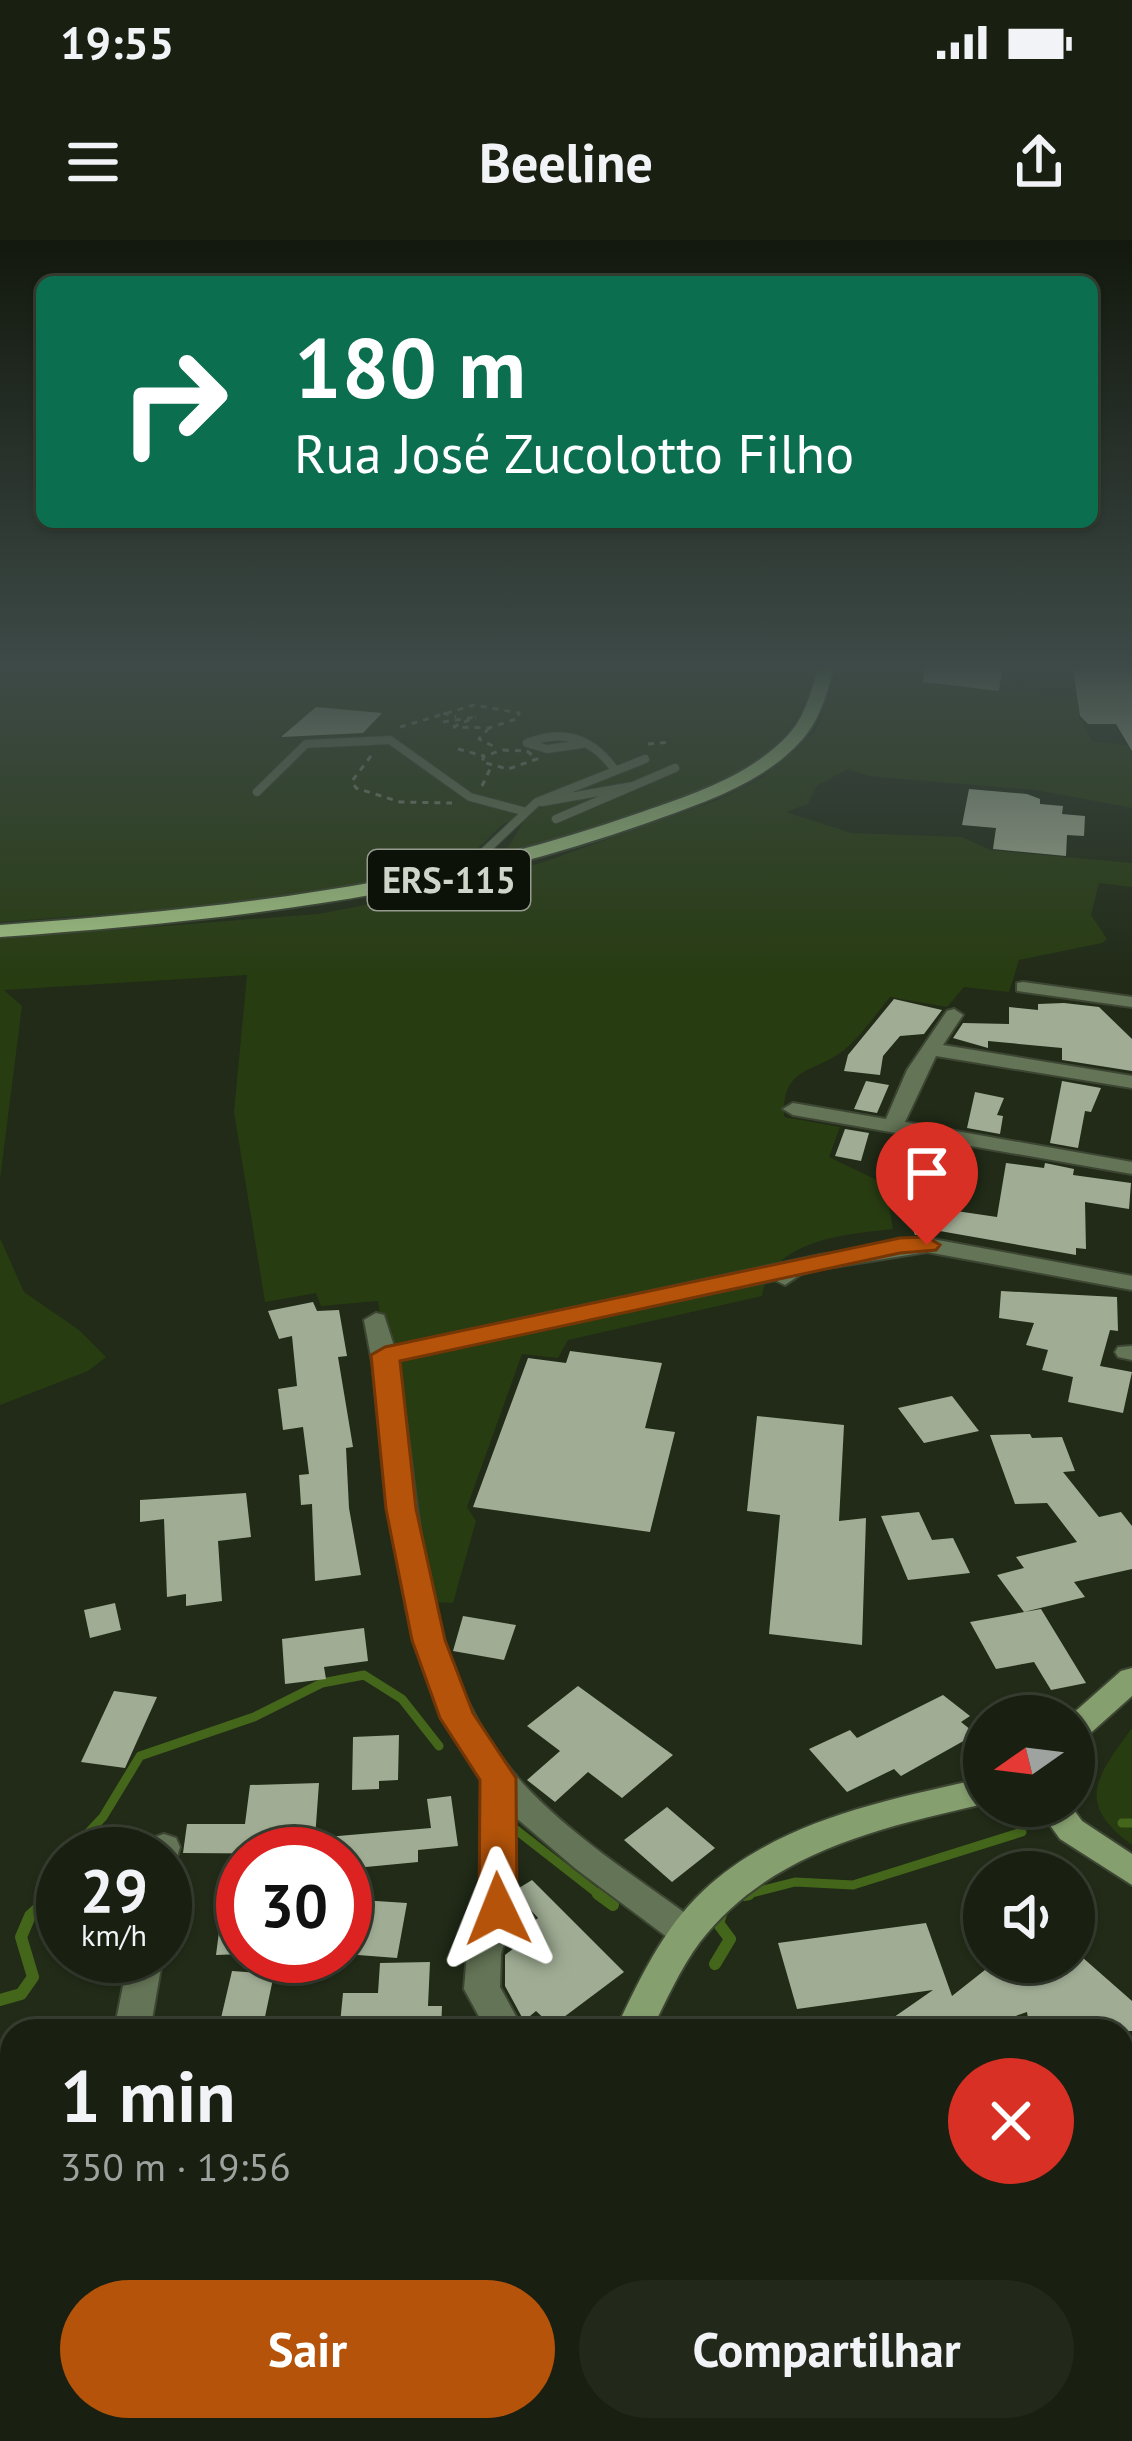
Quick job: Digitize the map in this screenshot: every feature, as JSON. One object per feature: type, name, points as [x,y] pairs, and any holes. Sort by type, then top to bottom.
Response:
[{"type":"main road","name":"ERS-115","points":[[0,931],[255,912],[438,882],[584,840],[751,772]]},
{"type":"main road","points":[[1095,1712],[1132,1679]]},
{"type":"main road","points":[[640,2019],[687,1933],[733,1883],[817,1838],[892,1812],[963,1796]]},
{"type":"main road","points":[[1069,1827],[1132,1871]]},
{"type":"street","points":[[1023,987],[1132,1002]]},
{"type":"street","points":[[893,1126],[930,1048],[954,1016]]},
{"type":"street","points":[[930,1048],[1132,1082]]},
{"type":"street","points":[[793,1109],[1132,1168]]},
{"type":"street","points":[[385,1355],[786,1277],[900,1245],[927,1245],[1132,1282]]},
{"type":"street","points":[[376,1321],[385,1355],[401,1509],[428,1640],[458,1718],[498,1778],[560,1838],[687,1933]]},
{"type":"street","points":[[498,1778],[498,1909],[484,1954],[482,1989],[499,2019]]},
{"type":"street","points":[[135,2019],[141,1983]]},
{"type":"lane","points":[[257,792],[278,772]]},
{"type":"lane","points":[[435,772],[470,796],[523,811]]},
{"type":"lane","points":[[438,882],[442,873],[496,842],[537,802],[611,772]]},
{"type":"lane","points":[[556,819],[667,772]]},
{"type":"lane","points":[[537,802],[573,800],[634,786]]},
{"type":"path","points":[[357,772],[352,781],[356,788],[414,804],[470,796]]},
{"type":"path","points":[[480,789],[489,772]]},
{"type":"green space","points":[[0,772],[738,772],[681,799],[484,863],[509,846],[524,821],[504,823],[476,850],[419,879],[241,904],[0,922]]},
{"type":"green space","points":[[769,772],[843,772],[816,786],[808,804],[786,812],[851,833],[962,837],[990,850],[1132,863],[1132,887],[1099,883],[1091,915],[1107,939],[1102,943],[1019,960],[1009,992],[964,987],[947,1007],[890,997],[844,1050],[794,1079],[784,1117],[840,1127],[829,1157],[885,1184],[893,1229],[833,1238],[795,1252],[768,1277],[762,1296],[568,1340],[558,1358],[522,1354],[467,1507],[476,1521],[453,1603],[435,1602],[414,1527],[378,1301],[321,1306],[316,1293],[265,1302],[234,1112],[247,975],[4,990],[22,1006],[0,1179],[0,939],[318,914],[450,889],[547,861],[717,800]]},
{"type":"green space","points":[[856,772],[1132,772],[1132,808],[1036,790]]},
{"type":"green space","points":[[0,1238],[24,1292],[79,1330],[106,1357],[88,1371],[0,1405]]},
{"type":"green space","points":[[1132,1728],[1132,1845],[1103,1816],[1097,1789]]},
{"type":"building","points":[[969,789],[1027,794],[1040,799],[1040,804],[1063,806],[1062,814],[1085,816],[1084,836],[1067,835],[1066,856],[993,849],[996,828],[962,825]]},
{"type":"building","points":[[894,999],[942,1010],[924,1034],[900,1036],[883,1056],[880,1075],[844,1071],[848,1055]]},
{"type":"building","points":[[1038,1004],[1099,1007],[1132,1039],[1132,1071],[1062,1060],[1062,1048],[988,1041],[988,1048],[953,1038],[963,1023],[1009,1024],[1009,1007],[1038,1010]]},
{"type":"building","points":[[866,1081],[889,1085],[877,1113],[854,1109]]},
{"type":"building","points":[[1062,1081],[1101,1088],[1091,1112],[1085,1111],[1078,1148],[1050,1143]]},
{"type":"building","points":[[975,1092],[1004,1098],[997,1115],[1003,1116],[1000,1134],[967,1128]]},
{"type":"building","points":[[845,1129],[869,1133],[861,1161],[835,1156]]},
{"type":"building","points":[[913,1150],[941,1155],[930,1182],[936,1184],[929,1207],[997,1217],[1006,1163],[1044,1168],[1045,1163],[1074,1169],[1073,1175],[1131,1183],[1129,1209],[1085,1202],[1086,1249],[1076,1248],[1076,1255],[934,1230],[915,1235],[897,1186]]},
{"type":"building","points":[[1001,1291],[1117,1297],[1118,1331],[1110,1330],[1100,1366],[1132,1372],[1123,1413],[1068,1402],[1073,1377],[1042,1370],[1048,1350],[1026,1345],[1034,1323],[999,1318]]},
{"type":"building","points":[[313,1302],[317,1311],[339,1310],[347,1356],[338,1357],[353,1447],[346,1448],[349,1508],[361,1575],[315,1581],[312,1504],[301,1505],[299,1475],[309,1474],[303,1427],[283,1430],[278,1389],[297,1386],[292,1336],[279,1339],[268,1311]]},
{"type":"building","points":[[570,1351],[662,1363],[645,1428],[675,1432],[650,1532],[473,1507],[528,1358],[566,1363]]},
{"type":"building","points":[[952,1396],[979,1431],[924,1443],[898,1408]]},
{"type":"building","points":[[757,1416],[844,1425],[839,1521],[866,1518],[862,1645],[769,1634],[780,1515],[747,1511]]},
{"type":"building","points":[[1030,1434],[1032,1438],[1062,1437],[1075,1471],[1063,1472],[1099,1517],[1121,1512],[1132,1526],[1132,1569],[1074,1582],[1085,1597],[1024,1612],[997,1575],[1024,1568],[1016,1557],[1077,1542],[1047,1503],[1015,1504],[990,1435]]},
{"type":"building","points":[[246,1493],[251,1537],[218,1541],[222,1601],[186,1606],[186,1594],[167,1597],[164,1519],[140,1522],[140,1500]]},
{"type":"building","points":[[919,1512],[932,1540],[953,1538],[970,1573],[908,1580],[881,1516]]},
{"type":"building","points":[[115,1603],[121,1630],[90,1638],[84,1610]]},
{"type":"building","points":[[1041,1609],[1086,1683],[1051,1690],[1034,1662],[996,1669],[970,1622]]},
{"type":"building","points":[[463,1616],[516,1625],[504,1660],[453,1651]]},
{"type":"building","points":[[364,1628],[368,1661],[324,1667],[326,1679],[285,1684],[282,1639]]},
{"type":"building","points":[[578,1686],[673,1755],[622,1798],[588,1772],[555,1802],[527,1780],[560,1751],[527,1726]]},
{"type":"building","points":[[114,1691],[157,1697],[125,1768],[81,1762]]},
{"type":"building","points":[[943,1695],[963,1711],[963,1741],[901,1776],[894,1769],[847,1792],[809,1749],[850,1730],[857,1738]]},
{"type":"building","points":[[399,1735],[398,1780],[379,1781],[379,1789],[352,1790],[353,1737]]},
{"type":"building","points":[[319,1783],[316,1827],[216,1827],[216,1853],[192,1853],[192,1827],[187,1824],[245,1824],[250,1785]]},
{"type":"building","points":[[451,1796],[458,1846],[418,1850],[418,1862],[372,1866],[372,1833],[431,1828],[427,1799]]},
{"type":"building","points":[[667,1807],[715,1848],[672,1882],[624,1840]]},
{"type":"building","points":[[532,1880],[624,1972],[561,2019],[545,2019],[536,2011],[523,2019],[505,1986],[505,1955],[533,1933],[526,1927],[538,1918],[519,1897],[519,1888]]},
{"type":"building","points":[[372,1901],[407,1903],[397,1958],[372,1956]]},
{"type":"building","points":[[926,1923],[952,1996],[968,1983],[1095,1983],[1095,1968],[1132,2001],[1132,2019],[1028,2019],[1027,2012],[1007,2019],[891,2019],[933,1990],[797,2009],[778,1943]]},
{"type":"building","points":[[430,1962],[428,2006],[442,2006],[441,2019],[340,2019],[343,1993],[378,1993],[380,1963]]},
{"type":"building","points":[[229,1983],[272,1983],[265,2019],[221,2019]]},
{"type":"waterway","points":[[94,1827],[140,1756],[254,1717],[322,1683],[364,1675],[402,1699],[439,1746]]},
{"type":"waterway","points":[[506,1822],[601,1896]]},
{"type":"waterway","points":[[1122,1823],[1132,1823]]},
{"type":"waterway","points":[[749,1894],[744,1895],[795,1882],[853,1885],[1022,1832]]},
{"type":"waterway","points":[[601,1896],[613,1905]]},
{"type":"waterway","points":[[0,2000],[21,1994],[33,1977],[21,1937],[36,1910]]},
{"type":"waterway","points":[[715,1964],[730,1939],[718,1923],[721,1914]]},
{"type":"route","points":[[498,1909],[498,1778],[458,1718],[428,1640],[401,1509],[385,1355],[900,1245],[927,1245]]}]
